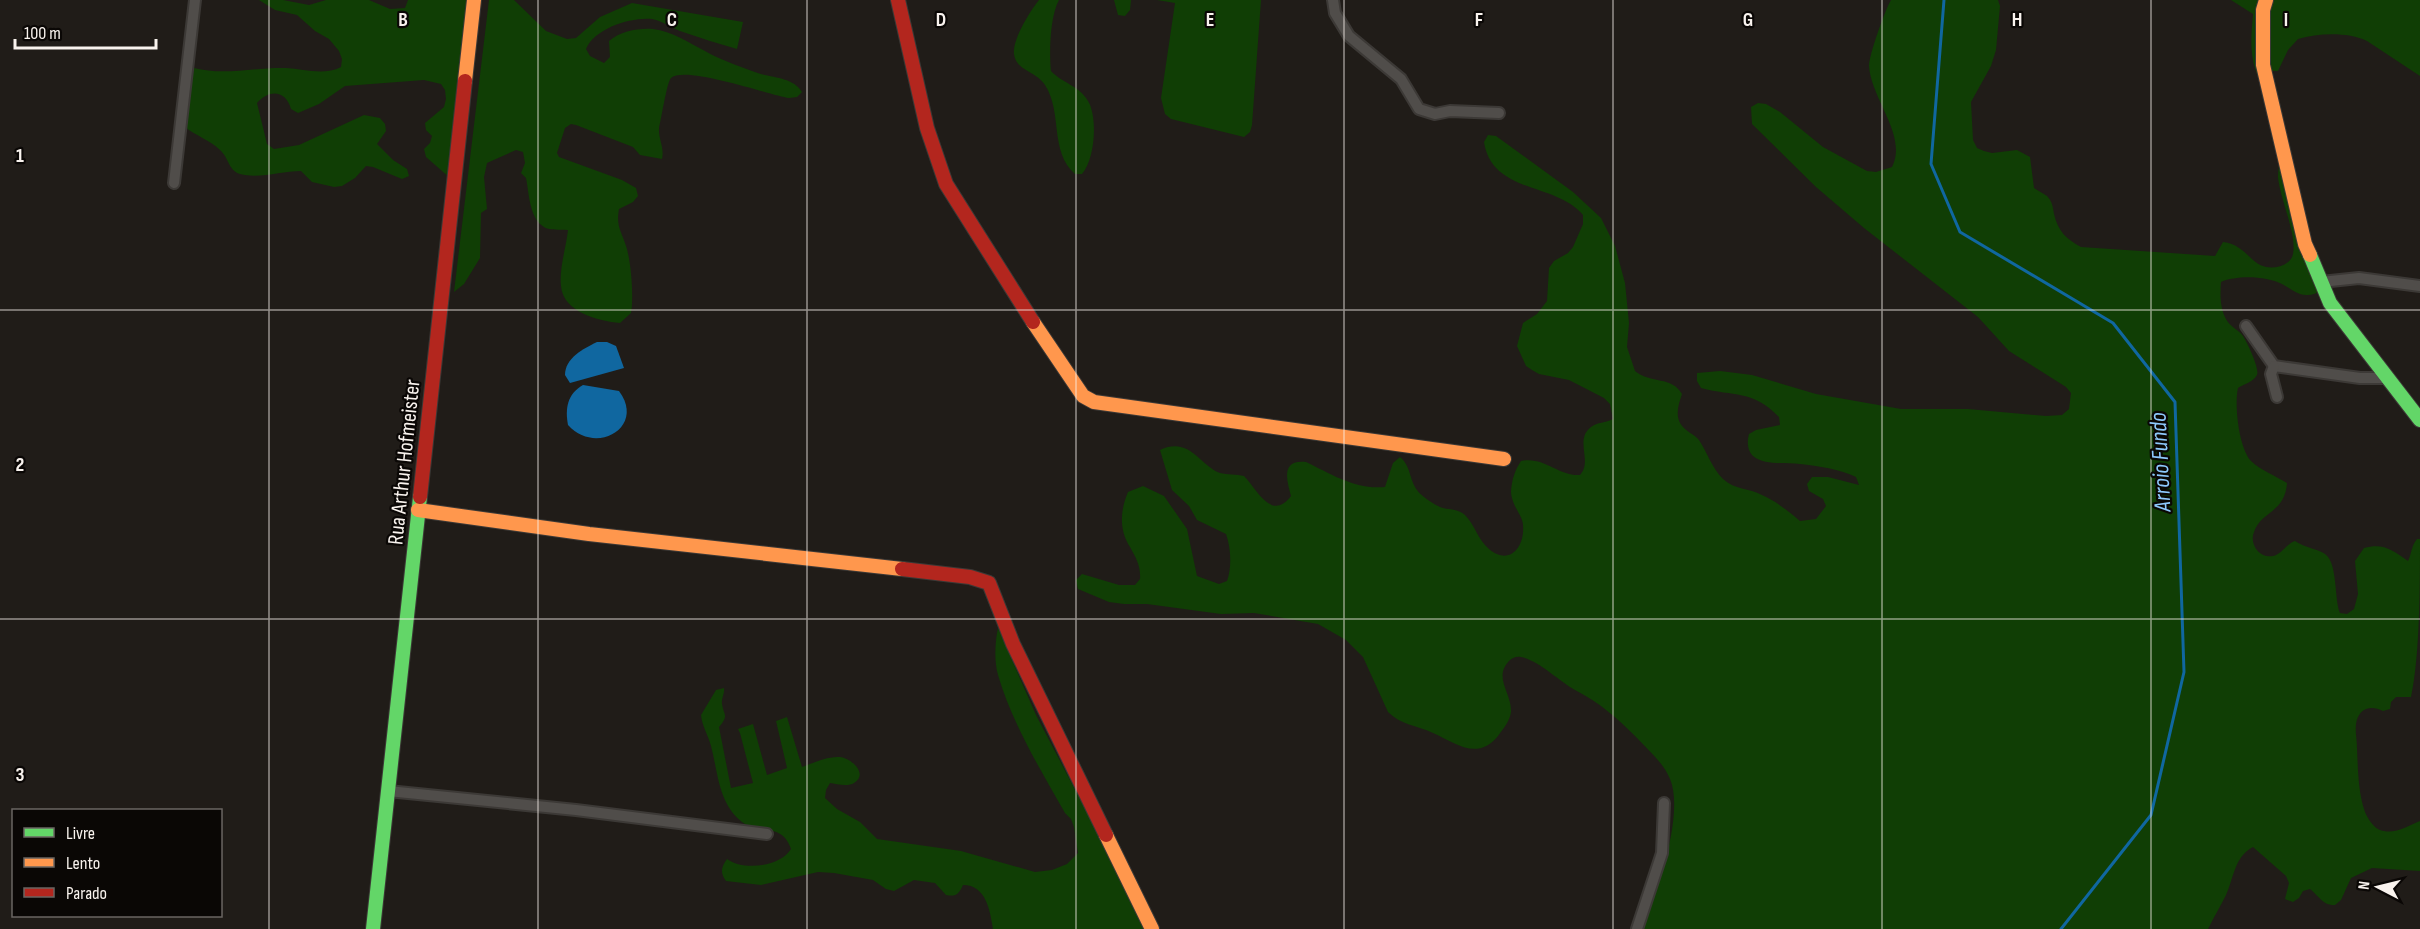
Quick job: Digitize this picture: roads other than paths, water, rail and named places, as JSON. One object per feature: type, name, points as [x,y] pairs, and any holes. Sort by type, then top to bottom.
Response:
[{"type":"street","points":[[174,183],[195,0]]},
{"type":"street","name":"Rua Arthur Hofmeister","points":[[373,929],[474,0]]},
{"type":"street","points":[[898,0],[927,128],[946,184],[1057,360],[1083,396],[1094,402],[1504,459]]},
{"type":"street","points":[[1333,0],[1335,13],[1349,36],[1401,80],[1419,109],[1435,114],[1450,111],[1499,113]]},
{"type":"street","points":[[2266,0],[2263,10],[2263,64],[2305,243],[2330,303],[2420,420]]},
{"type":"street","points":[[2321,282],[2360,278],[2420,286]]},
{"type":"street","points":[[2246,326],[2274,366],[2360,378],[2387,378]]},
{"type":"street","points":[[2274,366],[2271,374],[2277,397]]},
{"type":"street","points":[[418,510],[589,534],[970,576],[989,583],[1013,644],[1152,929]]},
{"type":"street","points":[[388,791],[576,810],[767,834]]},
{"type":"street","points":[[1637,929],[1662,853],[1664,803]]},
{"type":"water","points":[[597,342],[607,342],[616,346],[624,368],[570,383],[565,375],[571,359]]},
{"type":"water","points":[[583,385],[619,391],[626,404],[626,416],[622,426],[614,433],[592,438],[579,434],[568,425],[568,402],[573,393]]},
{"type":"waterway","name":"Arroio Fundo","points":[[1944,0],[1931,164],[1960,232],[2113,323],[2175,402],[2184,672],[2151,815],[2061,929]]}]
